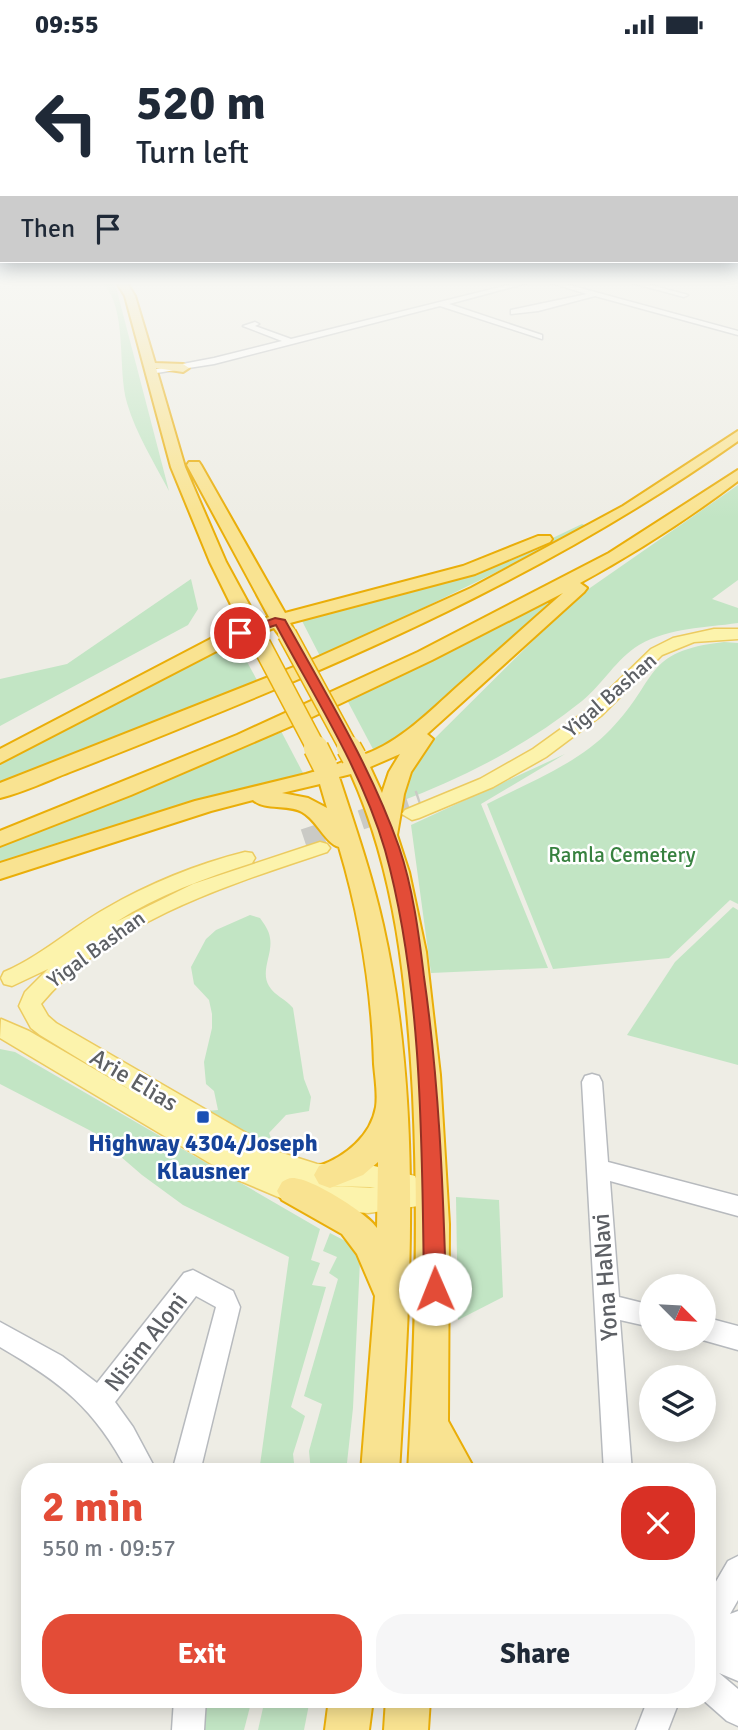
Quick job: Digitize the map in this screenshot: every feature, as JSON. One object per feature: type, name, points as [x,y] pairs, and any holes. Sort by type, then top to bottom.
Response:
[{"type":"highway","points":[[154,361],[190,459],[356,761],[387,837],[411,938],[431,1141],[435,1289],[427,1463]]},
{"type":"highway","points":[[155,361],[178,467],[218,562],[326,770],[355,862],[381,977],[392,1103],[393,1190],[392,1307],[381,1463]]},
{"type":"highway","points":[[158,371],[183,368]]},
{"type":"highway","points":[[256,581],[282,598],[313,604],[345,603],[483,565],[529,546],[631,495],[734,437]]},
{"type":"highway","points":[[0,791],[321,662],[481,588],[618,515],[734,437]]},
{"type":"highway","points":[[0,871],[203,806],[382,755],[404,742],[582,585],[738,474]]},
{"type":"highway","points":[[0,839],[260,732],[398,670],[587,572],[693,507]]},
{"type":"highway","points":[[172,665],[207,642],[221,625],[228,606],[228,593],[218,562]]},
{"type":"highway","points":[[0,757],[213,644],[257,637],[388,591]]},
{"type":"highway","points":[[387,837],[391,793],[395,777],[404,761],[489,669]]},
{"type":"highway","points":[[203,806],[261,799],[287,799],[304,803],[325,817],[355,862]]},
{"type":"highway","points":[[330,1175],[343,1172],[368,1153],[392,1103]]},
{"type":"highway","points":[[293,1191],[351,1220],[365,1234],[373,1248],[392,1307]]},
{"type":"highway","points":[[429,1422],[450,1463]]},
{"type":"highway","points":[[347,1730],[350,1708]]},
{"type":"highway","points":[[406,1730],[407,1708]]},
{"type":"main road","name":"Yigal Bashan","points":[[738,625],[683,631],[645,647],[582,707],[543,736],[416,807],[446,801],[507,772],[556,743],[596,712],[657,653],[699,636],[738,633]]},
{"type":"main road","name":"Yigal Bashan","points":[[1,1028],[20,1019],[46,984],[80,956],[153,909],[312,843],[201,872],[154,891],[111,915],[40,965],[6,978]]},
{"type":"main road","name":"Arie Elias","points":[[6,978],[28,985],[39,1022],[248,1149],[292,1169],[330,1175],[370,1176],[393,1190]]},
{"type":"main road","name":"Arie Elias","points":[[1,1028],[21,1037],[247,1172],[293,1191],[341,1199],[393,1190],[433,1192]]},
{"type":"street","points":[[183,368],[210,361]]},
{"type":"street","name":"Yona HaNavi","points":[[592,1082],[617,1463]]},
{"type":"street","points":[[597,1168],[738,1206]]},
{"type":"street","name":"Nisim Aloni","points":[[99,1402],[193,1282],[225,1299],[228,1307],[188,1463]]},
{"type":"street","points":[[607,1305],[639,1313]]},
{"type":"street","points":[[716,1332],[738,1338]]},
{"type":"street","points":[[0,1334],[67,1375],[99,1402],[118,1427],[138,1463]]},
{"type":"street","points":[[716,1610],[738,1571]]},
{"type":"street","points":[[719,1656],[738,1626]]},
{"type":"street","points":[[716,1691],[738,1710]]},
{"type":"street","points":[[188,1730],[189,1708]]},
{"type":"green space","points":[[122,361],[135,361],[169,491],[140,437],[124,389]]},
{"type":"green space","points":[[738,485],[738,580],[712,599],[738,608],[738,623],[675,631],[639,645],[623,657],[582,701],[540,732],[472,771],[399,802],[412,769],[424,749],[577,597]]},
{"type":"green space","points":[[582,524],[589,527],[321,658],[301,619],[500,563]]},
{"type":"green space","points":[[191,579],[198,609],[188,625],[0,726],[0,679],[67,664]]},
{"type":"green space","points":[[552,595],[563,596],[407,732],[374,751],[347,700]]},
{"type":"green space","points":[[235,640],[258,682],[0,782],[0,761]]},
{"type":"green space","name":"Ramla Cemetery","points":[[738,643],[738,904],[730,900],[669,958],[553,969],[487,804],[568,762],[598,741],[626,712],[665,661],[698,646]]},
{"type":"green space","points":[[281,731],[303,773],[0,863],[0,847]]},
{"type":"green space","points":[[565,754],[481,804],[548,968],[431,973],[411,825]]},
{"type":"green space","points":[[733,907],[738,910],[738,1065],[627,1035],[675,962]]},
{"type":"green space","points":[[250,915],[260,918],[269,932],[267,980],[271,989],[293,1008],[304,1079],[311,1097],[309,1111],[286,1115],[269,1133],[275,1148],[207,1111],[218,1110],[214,1091],[206,1084],[204,1062],[212,1028],[212,1014],[209,1000],[194,984],[191,967],[206,939],[216,930]]},
{"type":"green space","points":[[0,1049],[15,1052],[320,1229],[311,1260],[320,1263],[312,1285],[326,1287],[291,1407],[305,1416],[293,1454],[294,1463],[260,1463],[289,1257],[183,1205],[142,1175],[91,1131],[0,1084]]},
{"type":"green space","points":[[456,1197],[499,1200],[503,1297],[458,1320]]},
{"type":"green space","points":[[330,1233],[353,1245],[360,1261],[353,1408],[347,1463],[310,1463],[309,1451],[322,1404],[304,1396],[338,1279],[329,1273],[337,1257],[323,1251]]},
{"type":"green space","points":[[205,1708],[250,1708],[244,1730],[203,1730]]},
{"type":"green space","points":[[263,1708],[308,1708],[304,1730],[258,1730]]},
{"type":"tunnel","points":[[304,839],[420,800]]},
{"type":"place","name":"Highway 4304/Joseph Klausner","points":[[203,1117]]},
{"type":"route","points":[[240,633],[279,620],[363,774],[392,849],[411,938],[423,1035],[431,1141],[435,1289]]}]
